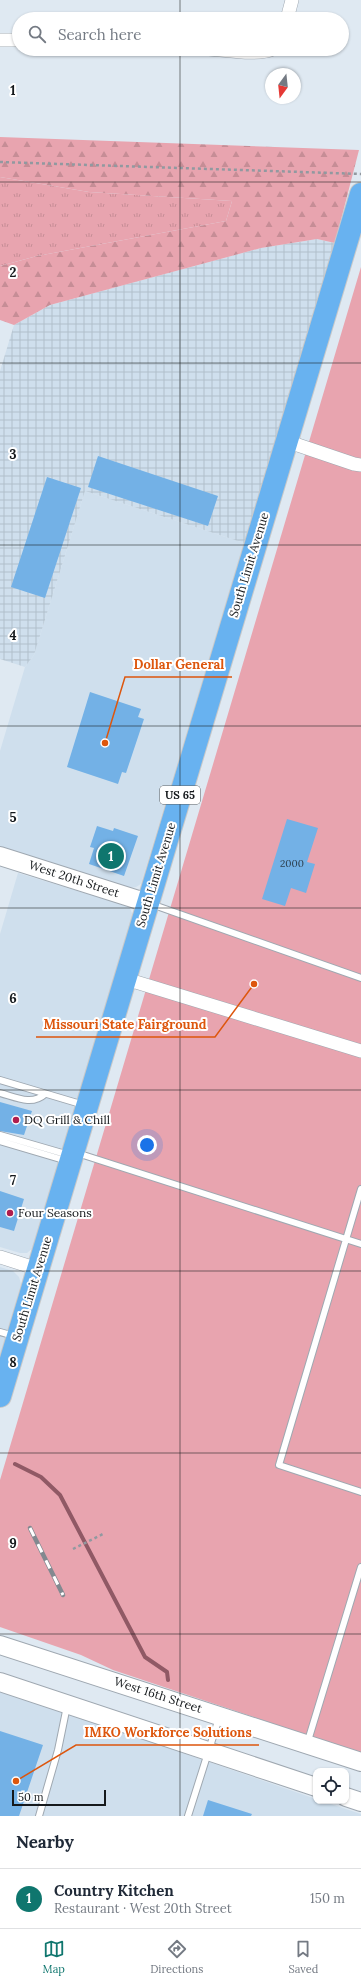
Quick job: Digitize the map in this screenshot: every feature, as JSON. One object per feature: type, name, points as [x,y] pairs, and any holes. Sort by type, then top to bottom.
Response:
[{"type":"highway","name":"South Limit Avenue","points":[[0,1395],[9,1335],[38,1269],[361,194]]},
{"type":"main road","name":"West 20th Street","points":[[0,856],[148,903]]},
{"type":"main road","name":"West 16th Street","points":[[0,1645],[220,1715],[361,1762]]},
{"type":"main road","points":[[0,1682],[313,1785]]},
{"type":"main road","points":[[349,1798],[361,1802]]},
{"type":"street","points":[[289,12],[292,0]]},
{"type":"street","points":[[0,40],[12,40]]},
{"type":"street","points":[[286,441],[361,465]]},
{"type":"street","points":[[126,979],[361,1051]]},
{"type":"street","points":[[0,1257],[38,1269]]},
{"type":"lane","points":[[148,903],[361,978]]},
{"type":"lane","points":[[0,1080],[87,1106]]},
{"type":"lane","points":[[0,1093],[28,1101],[39,1099],[44,1094]]},
{"type":"lane","points":[[0,1135],[361,1244]]},
{"type":"lane","points":[[0,1141],[72,1157]]},
{"type":"lane","points":[[361,1189],[278,1465],[361,1492]]},
{"type":"lane","points":[[307,1744],[361,1567]]},
{"type":"lane","points":[[39,1816],[58,1750],[67,1704]]},
{"type":"lane","points":[[188,1816],[220,1715]]},
{"type":"path","points":[[0,162],[361,174]]},
{"type":"path","points":[[73,1549],[103,1534]]},
{"type":"shaded area","points":[[317,239],[335,243],[244,543],[85,491],[34,655],[25,667],[0,659],[0,371],[14,325],[50,305],[261,248]]},
{"type":"shaded area","points":[[85,491],[244,543],[141,884],[136,887],[129,888],[0,848],[0,751],[25,667],[34,655]]},
{"type":"shaded area","points":[[18,873],[121,904],[130,908],[133,916],[33,1248],[27,1253],[20,1253],[0,1247],[0,934]]},
{"type":"shaded area","points":[[0,1267],[13,1271],[19,1277],[21,1284],[0,1355]]},
{"type":"shaded area","points":[[0,1690],[313,1798],[313,1804],[331,1804],[361,1814],[361,1816],[0,1816]]},
{"type":"green space","points":[[0,137],[359,150],[335,243],[317,239],[261,248],[50,305],[14,325],[0,320],[0,266],[37,256],[226,221],[232,201],[89,192],[0,177]]},
{"type":"green space","points":[[0,177],[89,192],[232,201],[226,221],[37,256],[0,266]]},
{"type":"green space","points":[[361,267],[361,1753],[113,1670],[81,1655],[0,1627],[0,1480]]},
{"type":"building","points":[[98,456],[218,496],[208,526],[88,487]]},
{"type":"building","points":[[47,477],[81,488],[45,598],[11,587]]},
{"type":"building","points":[[90,692],[141,709],[138,717],[144,719],[126,773],[122,772],[118,784],[67,767]]},
{"type":"building","points":[[287,819],[318,828],[307,862],[315,864],[306,893],[291,888],[285,906],[262,899]]},
{"type":"building","points":[[97,826],[113,831],[114,828],[138,836],[124,876],[89,864],[94,848],[90,847]]},
{"type":"building","name":"DQ Grill & Chill","points":[[0,1102],[32,1111],[24,1135],[0,1131]]},
{"type":"building","name":"Four Seasons","points":[[0,1191],[24,1199],[14,1231],[0,1227]]},
{"type":"building","points":[[0,1731],[43,1745],[19,1816],[0,1816]]},
{"type":"building","points":[[208,1800],[252,1814],[251,1816],[203,1816]]},
{"type":"waterway","points":[[15,1464],[41,1477],[60,1495],[145,1657],[167,1672],[168,1680]]},
{"type":"railway","points":[[30,1528],[63,1595]]},
{"type":"place","name":"Dollar General","points":[[105,743]]},
{"type":"place","name":"Country Kitchen","points":[[111,856]]},
{"type":"place","name":"Missouri State Fairground","points":[[254,984]]},
{"type":"place","name":"DQ Grill & Chill","points":[[16,1120]]},
{"type":"place","name":"Four Seasons","points":[[10,1213]]},
{"type":"place","name":"IMKO Workforce Solutions","points":[[16,1781]]}]
